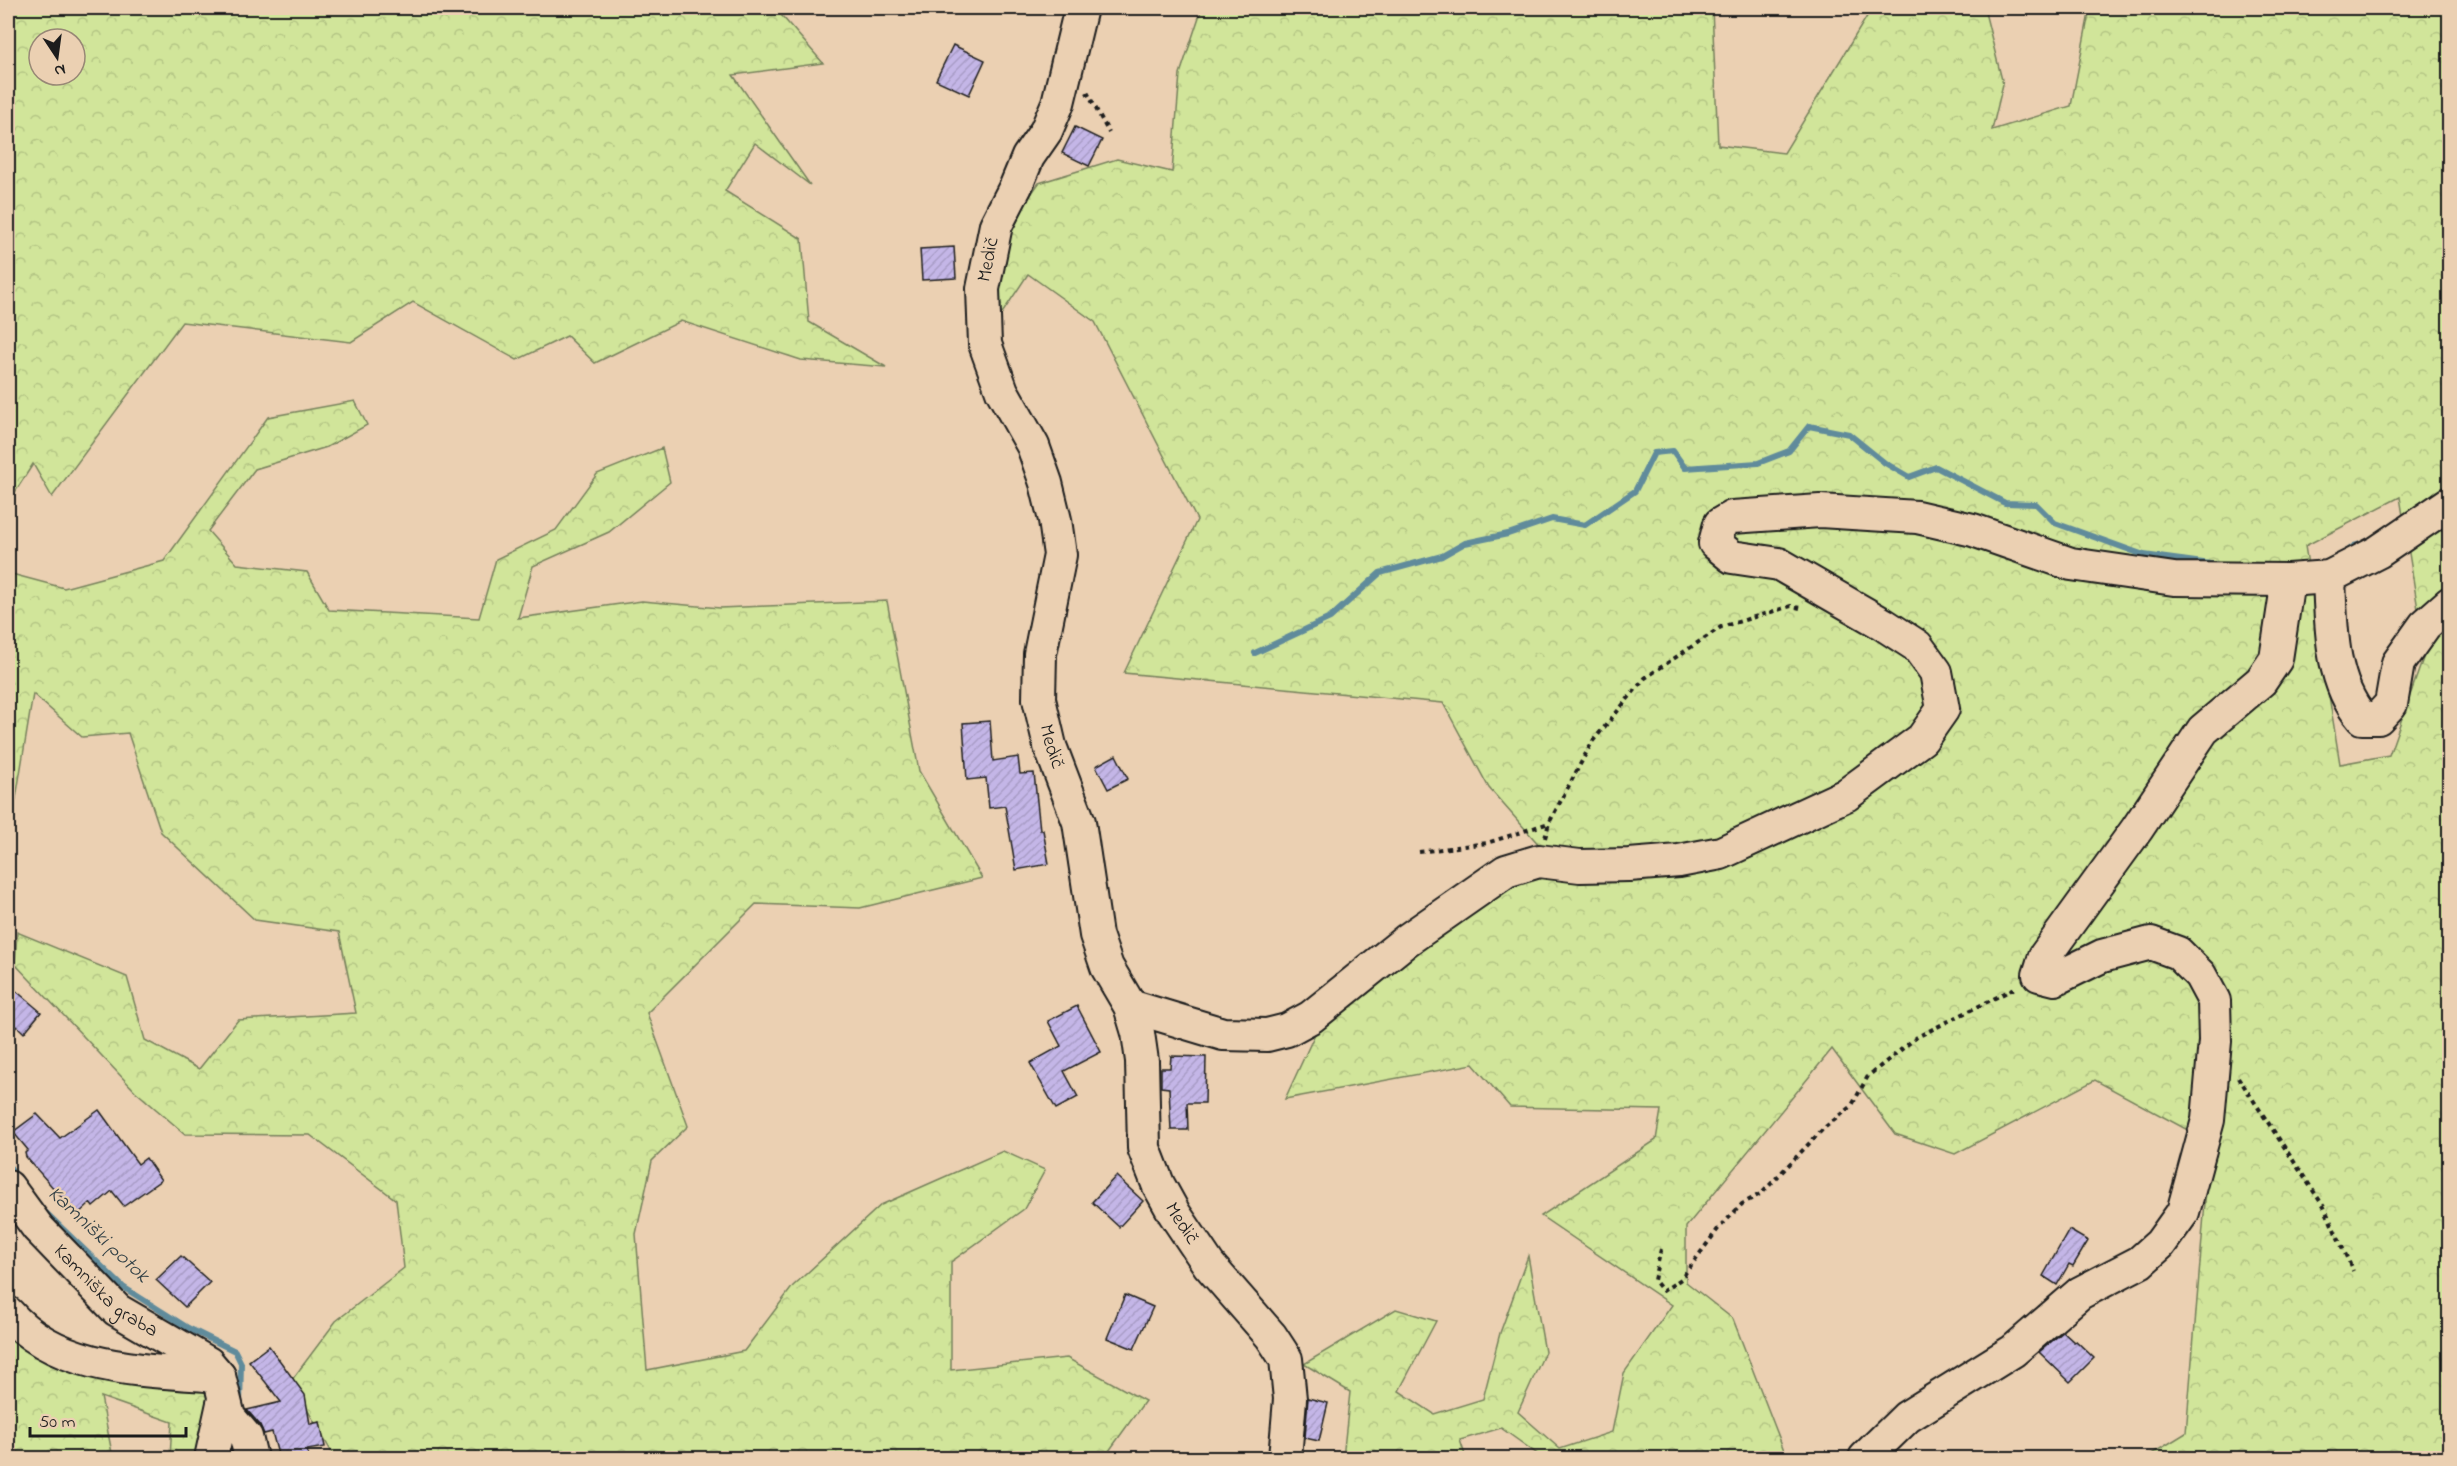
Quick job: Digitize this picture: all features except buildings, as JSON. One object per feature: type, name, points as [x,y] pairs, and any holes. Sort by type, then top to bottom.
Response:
[{"type":"street","name":"Medič","points":[[1081,8],[1058,103],[1046,131],[1028,157],[996,225],[983,289],[985,344],[1002,391],[1033,446],[1055,520],[1059,555],[1040,654],[1039,699],[1050,746],[1080,822],[1096,935],[1107,967],[1130,1006],[1138,1033],[1142,1061],[1144,1149],[1158,1184],[1174,1214],[1209,1265],[1271,1336],[1286,1359],[1290,1399],[1284,1458]]},
{"type":"street","points":[[1130,1006],[1223,1034],[1267,1035],[1287,1030],[1311,1017],[1407,940],[1506,871],[1539,861],[1580,866],[1629,865],[1679,861],[1721,853],[1846,795],[1922,739],[1943,709],[1936,672],[1917,646],[1779,564],[1732,557],[1715,543],[1720,524],[1732,517],[1821,511],[1917,517],[1973,530],[2071,564],[2174,579],[2288,580],[2329,577],[2378,552],[2450,503]]},
{"type":"street","points":[[2329,577],[2332,644],[2350,705],[2362,718],[2378,718],[2391,704],[2398,663],[2425,625],[2450,603]]},
{"type":"street","points":[[1865,1458],[1906,1417],[2013,1351],[2080,1293],[2140,1262],[2160,1244],[2183,1212],[2208,1119],[2216,1041],[2214,1001],[2200,975],[2178,953],[2151,943],[2102,956],[2055,979],[2039,975],[2045,956],[2137,829],[2204,730],[2261,681],[2276,659],[2288,580]]},
{"type":"street","name":"Kamniška graba","points":[[8,1187],[38,1228],[117,1310],[208,1363],[234,1418]]},
{"type":"street","points":[[8,1313],[19,1326],[51,1346],[234,1418],[211,1458]]},
{"type":"path","points":[[1539,861],[1549,823],[1592,742],[1645,678],[1721,627],[1791,606],[1802,608]]},
{"type":"path","points":[[1419,852],[1487,843],[1549,823]]},
{"type":"path","points":[[1661,1249],[1654,1281],[1664,1291],[1681,1279],[1718,1229],[1742,1204],[1762,1193],[1824,1128],[1851,1107],[1868,1076],[1917,1037],[2039,975]]},
{"type":"path","points":[[2216,1041],[2324,1207],[2353,1272]]},
{"type":"green space","points":[[8,8],[775,8],[823,63],[733,75],[810,185],[755,143],[725,191],[802,239],[809,322],[886,367],[801,360],[681,321],[595,363],[567,336],[517,360],[413,302],[351,342],[182,322],[52,497],[33,464],[8,503]]},
{"type":"green space","points":[[1202,8],[1712,8],[1718,145],[1784,153],[1872,8],[1984,8],[2003,84],[1992,130],[2071,106],[2090,8],[2449,8],[2449,1458],[2145,1458],[2186,1433],[2210,1142],[2095,1080],[1955,1154],[1895,1134],[1832,1049],[1686,1227],[1686,1282],[1733,1319],[1787,1458],[1543,1458],[1501,1428],[1460,1440],[1466,1458],[1343,1458],[1350,1392],[1304,1364],[1396,1309],[1436,1321],[1399,1391],[1434,1414],[1483,1399],[1500,1333],[1528,1256],[1545,1352],[1518,1412],[1560,1449],[1612,1432],[1624,1373],[1672,1305],[1541,1216],[1656,1140],[1661,1110],[1510,1107],[1473,1064],[1285,1099],[1320,1023],[1548,855],[1489,788],[1443,703],[1124,673],[1197,520],[1095,322],[1028,274],[997,321],[1003,234],[1039,183],[1117,159],[1172,172],[1180,74]],"holes":[[[2400,497],[2425,653],[2389,755],[2340,764],[2305,546]]]},
{"type":"green space","points":[[355,401],[367,425],[327,447],[255,469],[208,531],[237,564],[307,572],[329,610],[479,618],[496,559],[556,530],[597,474],[662,448],[670,482],[609,532],[533,566],[518,618],[642,601],[720,608],[887,601],[919,771],[982,878],[860,908],[756,904],[647,1013],[688,1126],[652,1161],[636,1234],[647,1370],[744,1351],[793,1286],[881,1205],[1003,1151],[1045,1170],[1024,1209],[951,1262],[951,1370],[1067,1358],[1145,1401],[1104,1458],[335,1458],[291,1381],[336,1321],[404,1268],[396,1200],[310,1135],[185,1134],[135,1091],[15,964],[17,932],[127,977],[145,1040],[199,1069],[238,1020],[356,1013],[339,932],[255,920],[161,832],[128,733],[82,737],[33,694],[11,829],[8,832],[8,573],[64,588],[164,561],[268,417]]},
{"type":"green space","points":[[8,1326],[207,1386],[217,1430],[198,1458],[170,1458],[172,1422],[101,1397],[113,1458],[8,1458]]},
{"type":"waterway","points":[[1255,653],[1330,618],[1380,573],[1442,556],[1465,543],[1508,534],[1552,519],[1585,525],[1635,491],[1654,453],[1673,451],[1685,468],[1758,463],[1789,451],[1809,426],[1849,434],[1885,463],[1909,477],[1936,467],[2005,503],[2036,504],[2055,523],[2144,555],[2218,565]]},
{"type":"waterway","points":[[2345,553],[2354,546],[2365,543]]},
{"type":"waterway","name":"Kamniški potok","points":[[8,1165],[18,1178]]},
{"type":"waterway","name":"Kamniški potok","points":[[45,1212],[123,1287],[188,1328],[235,1351],[241,1363],[240,1404]]}]
